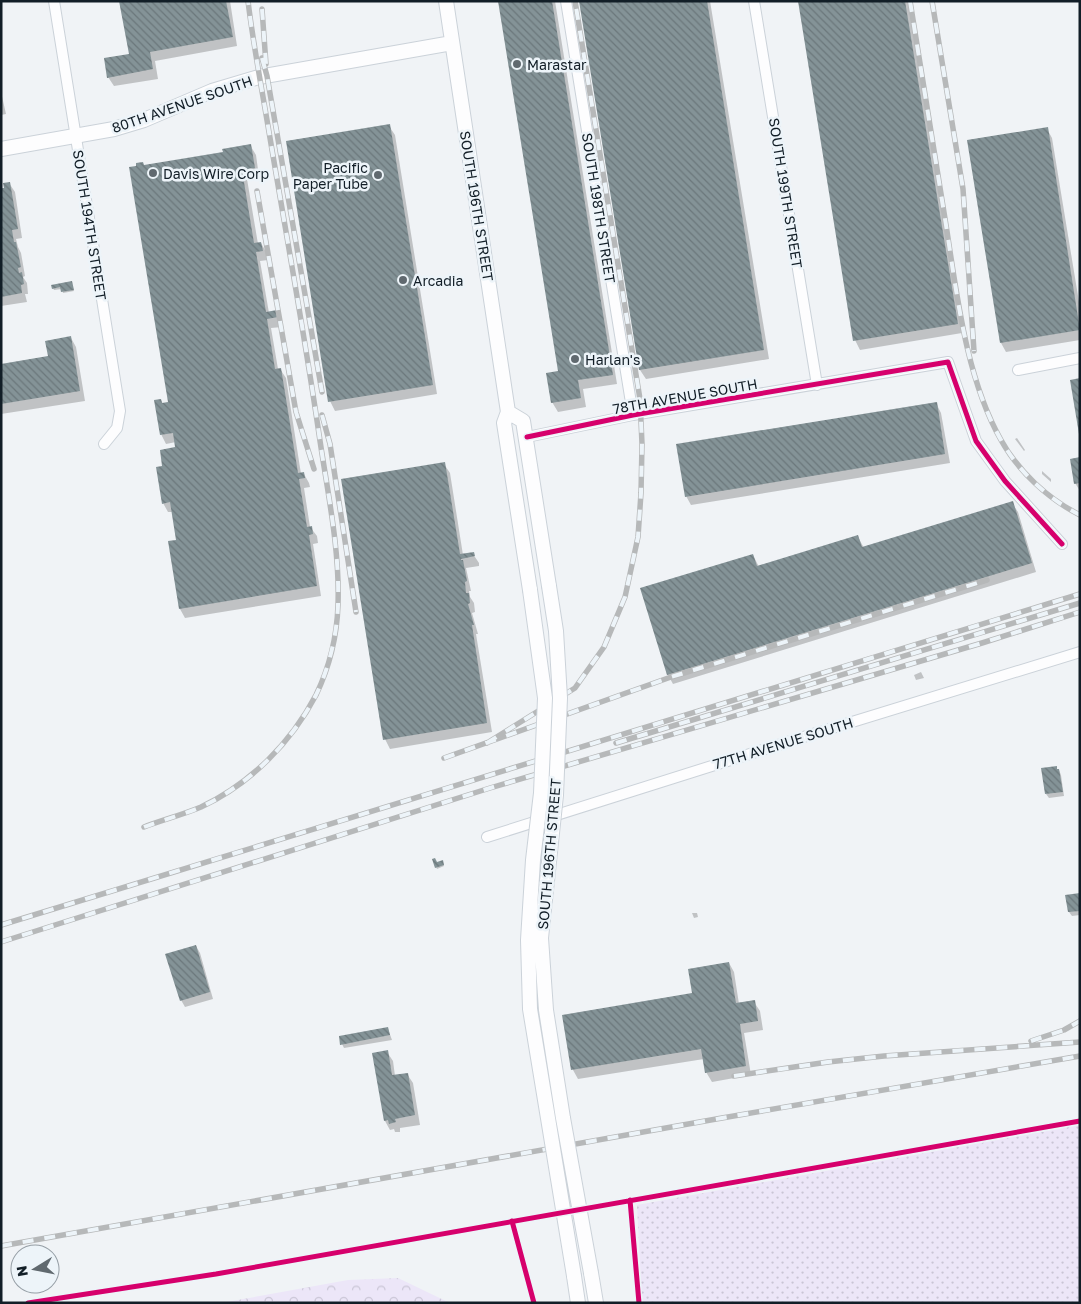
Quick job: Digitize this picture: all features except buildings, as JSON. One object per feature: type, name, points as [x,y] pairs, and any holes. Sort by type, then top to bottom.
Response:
[{"type":"main road","name":"SOUTH 196TH STREET","points":[[446,1],[508,412],[504,423],[545,698],[540,794],[533,860],[528,940],[530,1009],[578,1303]]},
{"type":"main road","name":"80TH AVENUE SOUTH","points":[[1,149],[114,129],[144,120],[197,97],[259,77],[452,43]]},
{"type":"main road","name":"SOUTH 196TH STREET","points":[[508,412],[523,421],[527,437],[556,631],[560,698],[556,795],[541,938],[546,1010],[596,1303]]},
{"type":"street","name":"SOUTH 194TH STREET","points":[[54,1],[120,411],[117,428],[104,444]]},
{"type":"street","name":"SOUTH 198TH STREET","points":[[566,1],[633,415]]},
{"type":"street","name":"SOUTH 199TH STREET","points":[[754,1],[817,384]]},
{"type":"street","points":[[1018,370],[1080,358]]},
{"type":"street","name":"78TH AVENUE SOUTH","points":[[527,437],[633,415],[948,362],[976,440],[1005,481],[1062,544]]},
{"type":"street","name":"77TH AVENUE SOUTH","points":[[487,837],[1080,652]]},
{"type":"green space","points":[[1080,1125],[1080,1303],[642,1303],[637,1205]]},
{"type":"green space","points":[[398,1278],[450,1303],[221,1303],[348,1280]]},
{"type":"railway","points":[[144,827],[194,810],[219,798],[236,787],[268,760],[294,730],[316,695],[328,663],[336,628],[338,584],[332,519],[248,1]]},
{"type":"railway","points":[[487,743],[575,688],[604,647],[625,597],[638,537],[642,444],[640,399],[575,1]]},
{"type":"railway","points":[[910,1],[964,336],[979,390],[1001,440],[1016,463],[1045,492],[1080,515]]},
{"type":"railway","points":[[932,1],[963,189],[974,351]]},
{"type":"railway","points":[[262,9],[266,64]]},
{"type":"railway","points":[[262,58],[267,76],[322,392]]},
{"type":"railway","points":[[257,191],[296,412],[314,469]]},
{"type":"railway","points":[[322,415],[330,444],[356,612]]},
{"type":"railway","points":[[444,758],[671,677],[987,580]]},
{"type":"railway","points":[[1,925],[1080,594]]},
{"type":"railway","points":[[616,743],[1080,603]]},
{"type":"railway","points":[[1,942],[490,788],[982,643],[1080,612]]},
{"type":"railway","points":[[1031,1041],[1064,1030],[1080,1021]]},
{"type":"railway","points":[[734,1076],[884,1056],[1080,1042]]},
{"type":"railway","points":[[1,1246],[1080,1056]]},
{"type":"cycle path","points":[[527,437],[633,415],[948,362],[976,441],[1005,481],[1062,544]]},
{"type":"cycle path","points":[[28,1303],[216,1274],[1080,1121]]},
{"type":"cycle path","points":[[630,1200],[639,1303]]},
{"type":"cycle path","points":[[512,1221],[534,1303]]},
{"type":"place","name":"Marastar","points":[[517,64]]},
{"type":"place","name":"Davis Wire Corp","points":[[153,173]]},
{"type":"place","name":"Pacific Paper Tube","points":[[378,175]]},
{"type":"place","name":"Arcadia","points":[[403,280]]},
{"type":"place","name":"Harlan's","points":[[575,359]]}]
